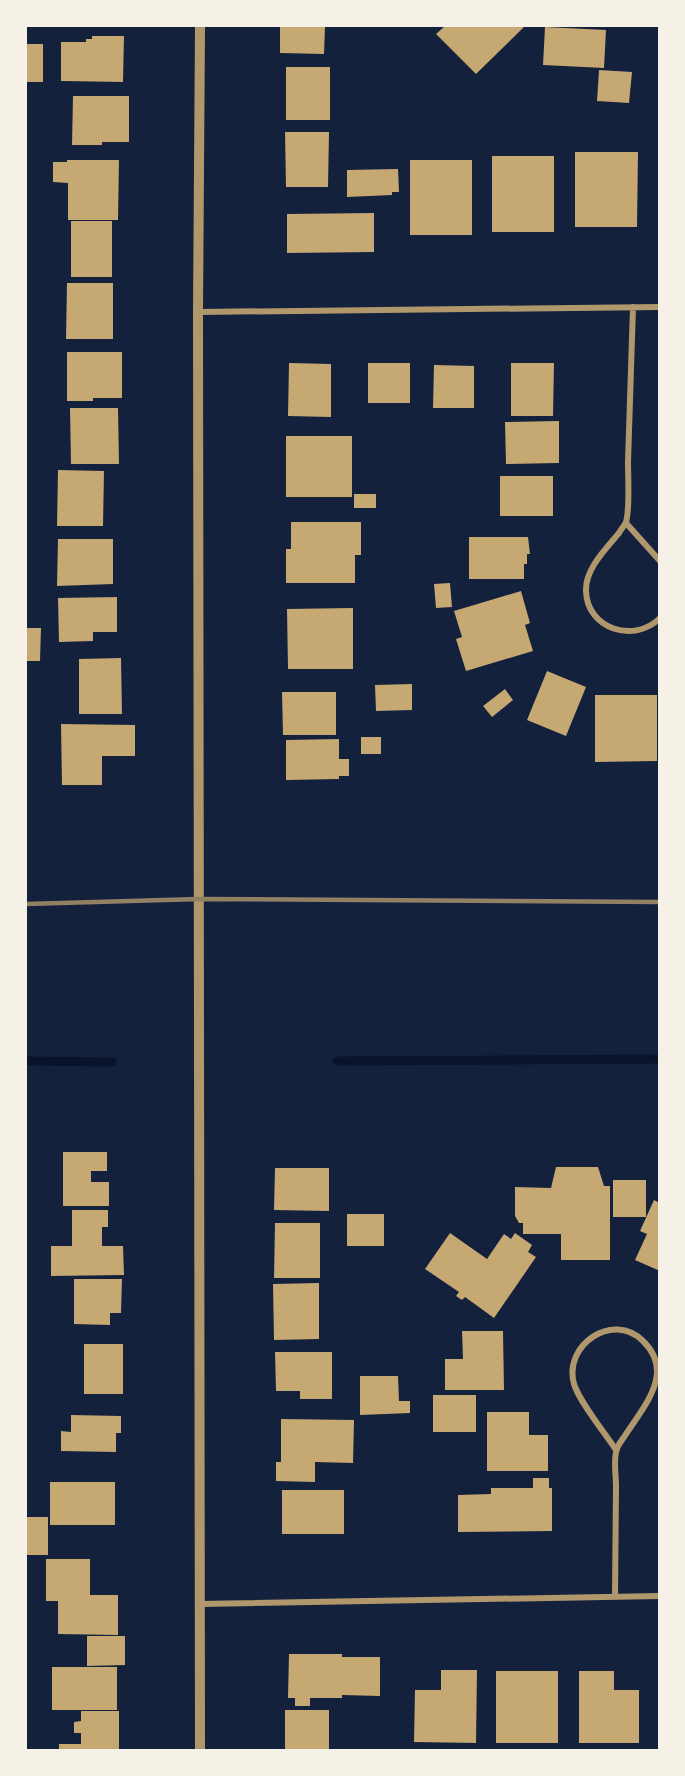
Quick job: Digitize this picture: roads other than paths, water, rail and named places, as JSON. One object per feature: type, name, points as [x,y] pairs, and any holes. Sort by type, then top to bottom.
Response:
[{"type":"street","points":[[200,26],[198,312],[200,1750]]},
{"type":"street","points":[[633,306],[626,523],[594,566],[588,577],[586,591],[588,604],[594,615],[604,625],[616,630],[629,632],[642,630],[660,618]]},
{"type":"street","points":[[198,312],[660,307]]},
{"type":"street","points":[[626,523],[660,561]]},
{"type":"street","points":[[615,1596],[616,1450],[650,1397],[656,1385],[658,1372],[656,1359],[650,1347],[640,1338],[615,1329],[590,1338],[581,1347],[574,1359],[573,1372],[574,1385],[616,1450]]},
{"type":"street","points":[[200,1604],[660,1596]]},
{"type":"waterway","points":[[337,1061],[660,1059]]},
{"type":"waterway","points":[[26,1061],[112,1062]]},
{"type":"railway","points":[[26,904],[199,899],[660,902]]}]
